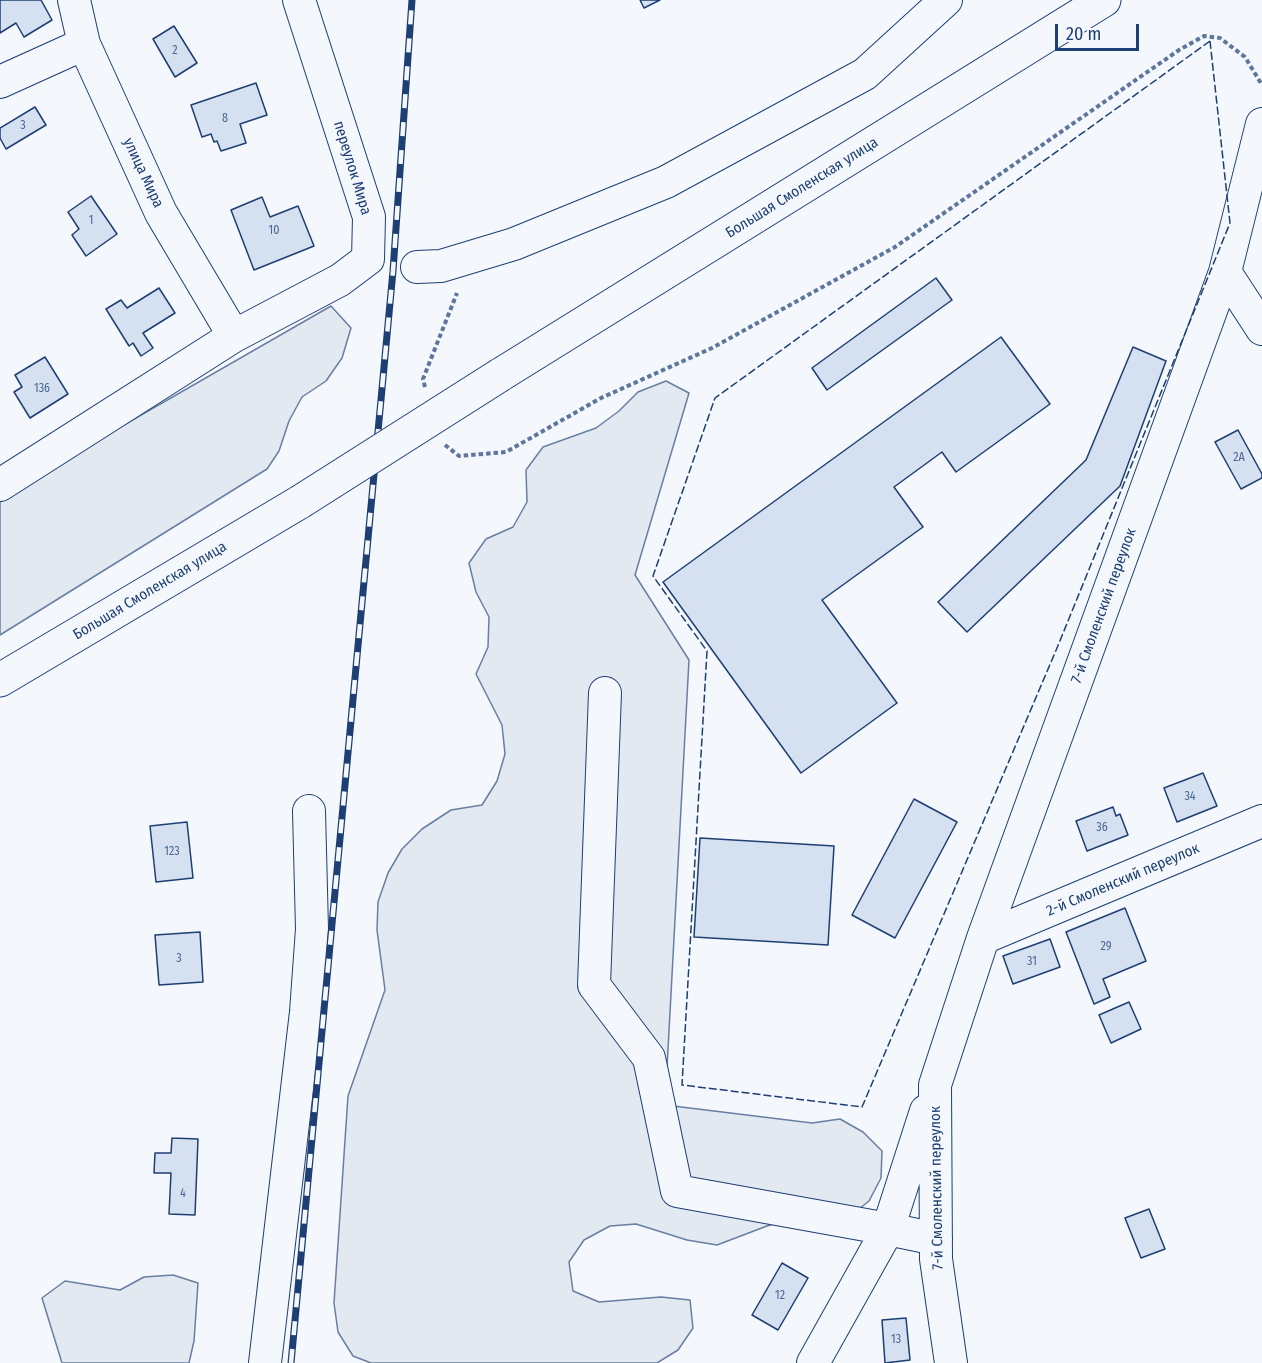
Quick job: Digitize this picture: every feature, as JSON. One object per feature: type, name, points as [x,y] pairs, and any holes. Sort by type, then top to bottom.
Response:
[{"type":"main road","name":"Большая Смоленская улица","points":[[0,680],[300,502],[500,375],[1104,0]]},
{"type":"street","name":"улица Мира","points":[[74,0],[84,44],[161,213],[234,336]]},
{"type":"street","name":"переулок Мира","points":[[234,336],[340,280],[368,259],[369,217],[299,0]]},
{"type":"street","points":[[417,267],[441,266],[514,244],[666,182],[865,74],[946,0]]},
{"type":"street","points":[[0,82],[84,44]]},
{"type":"street","name":"7-й Смоленский переулок","points":[[813,1363],[888,1229],[983,938],[1225,272],[1262,124]]},
{"type":"street","points":[[1225,272],[1262,330]]},
{"type":"street","points":[[0,485],[234,336]]},
{"type":"street","points":[[605,693],[594,985],[649,1058],[677,1191],[936,1239]]},
{"type":"street","points":[[265,1363],[306,1012],[312,929],[309,811]]},
{"type":"street","name":"2-й Смоленский переулок","points":[[983,938],[1262,821]]},
{"type":"street","name":"7-й Смоленский переулок","points":[[935,1085],[936,1259],[951,1363]]},
{"type":"path","points":[[442,443],[459,456],[506,452],[601,398],[712,348],[895,247],[1179,50],[1204,36],[1220,38],[1245,57],[1262,85]]},
{"type":"path","points":[[426,391],[423,379],[464,276],[463,260]]},
{"type":"shaded area","points":[[331,306],[351,328],[342,358],[326,381],[302,397],[289,421],[279,451],[267,469],[0,635],[0,496]]},
{"type":"shaded area","points":[[666,381],[689,393],[635,575],[689,660],[665,1105],[812,1123],[840,1119],[863,1132],[882,1151],[881,1178],[869,1201],[849,1217],[791,1219],[717,1245],[687,1240],[636,1224],[610,1226],[584,1240],[569,1262],[573,1291],[599,1302],[661,1297],[690,1300],[693,1328],[678,1350],[657,1363],[371,1363],[353,1356],[338,1332],[334,1303],[348,1096],[385,990],[377,930],[378,902],[388,873],[402,849],[422,829],[451,810],[482,805],[497,781],[505,754],[502,725],[476,674],[488,647],[489,617],[476,592],[469,563],[486,539],[513,527],[527,502],[526,470],[543,447],[596,428],[619,411],[638,392]]},
{"type":"shaded area","points":[[173,1275],[198,1283],[194,1341],[189,1363],[62,1363],[42,1298],[65,1281],[120,1290],[144,1277]]},
{"type":"building","points":[[0,0],[41,0],[52,20],[24,37],[16,23],[0,33]]},
{"type":"building","points":[[640,0],[660,0],[644,8]]},
{"type":"building","points":[[174,26],[197,63],[175,77],[153,39]]},
{"type":"building","points":[[256,83],[267,115],[240,124],[246,143],[221,151],[211,134],[202,137],[191,105]]},
{"type":"building","points":[[35,107],[46,125],[6,149],[0,138],[0,128]]},
{"type":"building","points":[[91,196],[117,234],[86,256],[72,235],[79,229],[68,212]]},
{"type":"building","points":[[262,197],[270,217],[298,206],[314,246],[254,270],[231,210]]},
{"type":"building","points":[[936,278],[952,300],[827,390],[812,368]]},
{"type":"building","points":[[159,288],[175,313],[143,333],[153,348],[141,356],[133,343],[129,346],[106,309],[121,300],[127,308]]},
{"type":"building","points":[[1001,337],[1050,404],[956,472],[942,452],[894,487],[923,527],[822,600],[897,703],[801,773],[663,582]]},
{"type":"building","points":[[1133,347],[1166,361],[1120,486],[967,632],[938,602],[1086,460]]},
{"type":"building","points":[[45,357],[68,394],[30,418],[14,392],[22,387],[15,375]]},
{"type":"building","points":[[1238,430],[1262,474],[1262,478],[1241,489],[1215,442]]},
{"type":"building","points":[[1203,773],[1217,806],[1177,822],[1164,788]]},
{"type":"building","points":[[914,799],[957,822],[895,938],[852,915]]},
{"type":"building","points":[[1113,807],[1116,816],[1120,814],[1128,835],[1087,851],[1076,821]]},
{"type":"building","points":[[187,822],[193,878],[156,882],[150,826]]},
{"type":"building","points":[[700,838],[834,846],[828,945],[694,937]]},
{"type":"building","points":[[1125,908],[1146,961],[1103,979],[1110,997],[1094,1004],[1066,932]]},
{"type":"building","points":[[200,932],[203,982],[159,985],[155,935]]},
{"type":"building","points":[[1050,939],[1060,967],[1013,984],[1003,956]]},
{"type":"building","points":[[1129,1002],[1141,1029],[1111,1043],[1099,1015]]},
{"type":"building","points":[[172,1138],[198,1139],[195,1215],[169,1214],[171,1173],[154,1173],[155,1153],[171,1153]]},
{"type":"building","points":[[1149,1209],[1165,1249],[1141,1258],[1125,1218]]},
{"type":"building","points":[[782,1263],[808,1278],[778,1330],[752,1315]]},
{"type":"building","points":[[906,1318],[910,1360],[885,1363],[882,1320]]},
{"type":"railway","points":[[291,1363],[393,271],[412,0]]},
{"type":"fence","points":[[1210,41],[1230,223],[1057,648],[862,1107],[682,1085],[707,651],[653,576],[715,398],[1210,41]]}]
